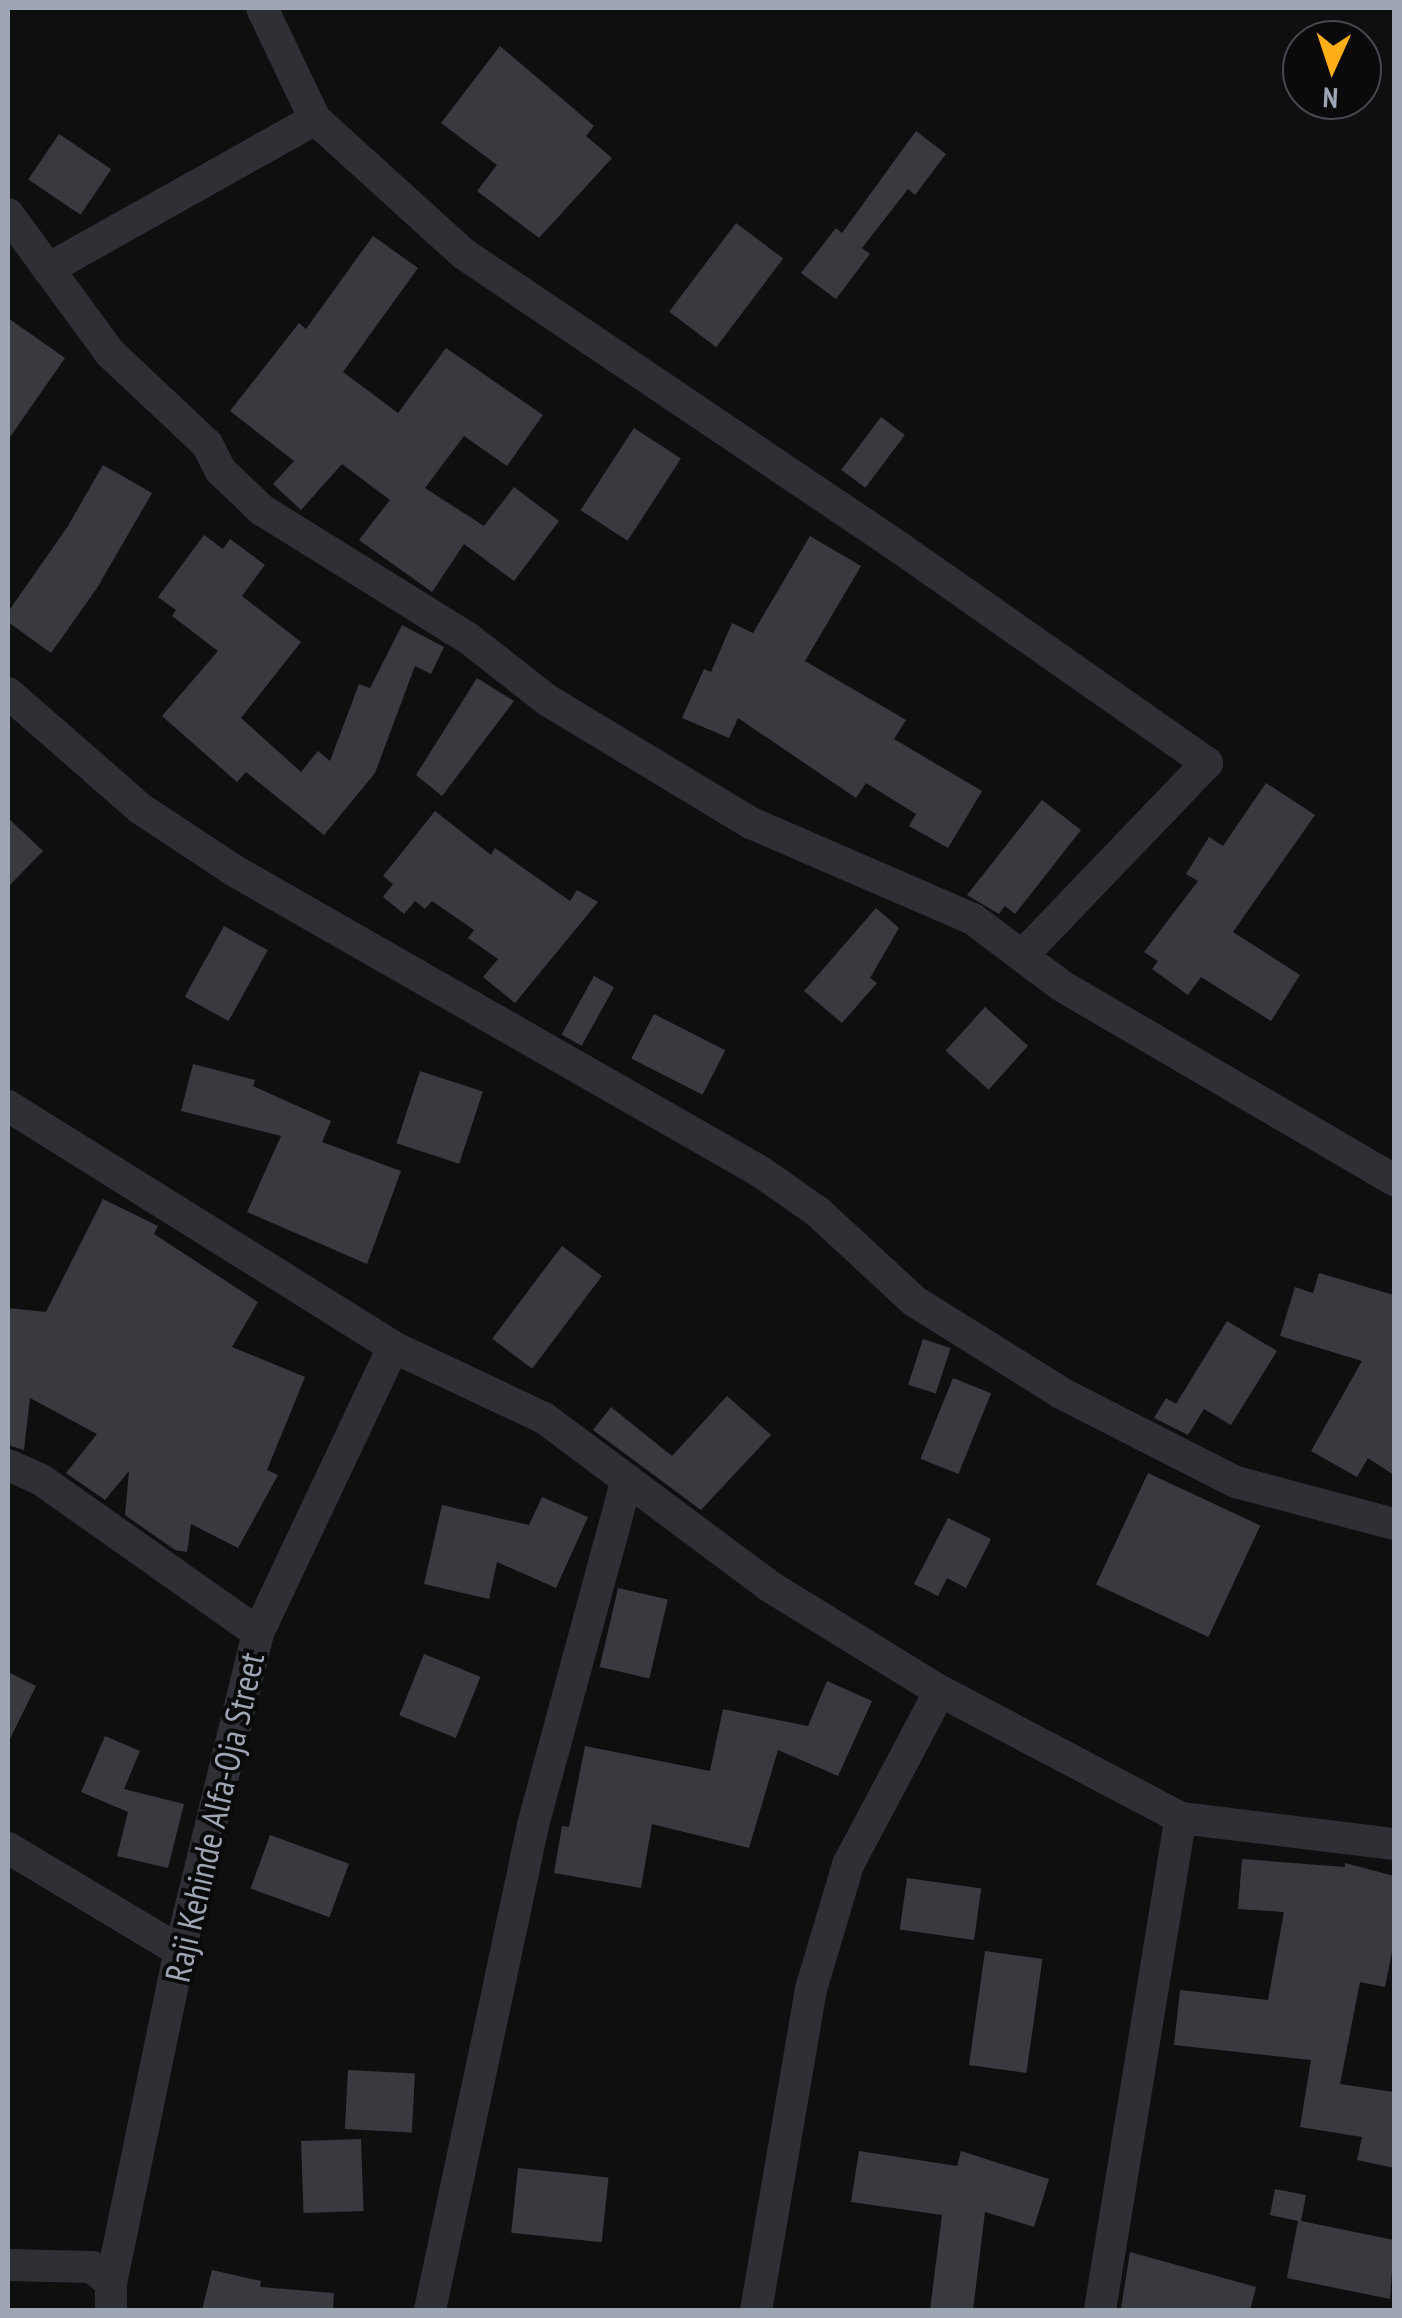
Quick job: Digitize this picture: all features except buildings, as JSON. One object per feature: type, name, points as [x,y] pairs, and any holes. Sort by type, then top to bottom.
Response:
[{"type":"street","points":[[262,8],[315,119],[464,254],[900,548],[1207,763],[1022,956]]},
{"type":"street","points":[[48,269],[315,119]]},
{"type":"street","points":[[8,214],[110,353],[207,444],[222,472],[262,510],[468,638],[547,700],[751,824],[972,919],[1062,986],[1394,1180]]},
{"type":"street","points":[[8,693],[141,809],[233,870],[761,1172],[818,1212],[914,1301],[1062,1393],[1236,1482],[1394,1524]]},
{"type":"street","points":[[8,1106],[392,1347],[544,1418],[769,1586],[940,1691],[1181,1818],[1394,1844]]},
{"type":"street","name":"Raji Kehinde Alfa-Oja Street","points":[[111,2297],[180,1951],[258,1633],[392,1347]]},
{"type":"street","points":[[8,1465],[40,1478],[258,1633]]},
{"type":"street","points":[[430,2310],[533,1824],[627,1480]]},
{"type":"street","points":[[756,2310],[811,1989],[848,1865],[940,1691]]},
{"type":"street","points":[[1100,2310],[1181,1818]]},
{"type":"street","points":[[8,1848],[180,1951]]},
{"type":"street","points":[[8,2266],[92,2267],[111,2297]]}]
